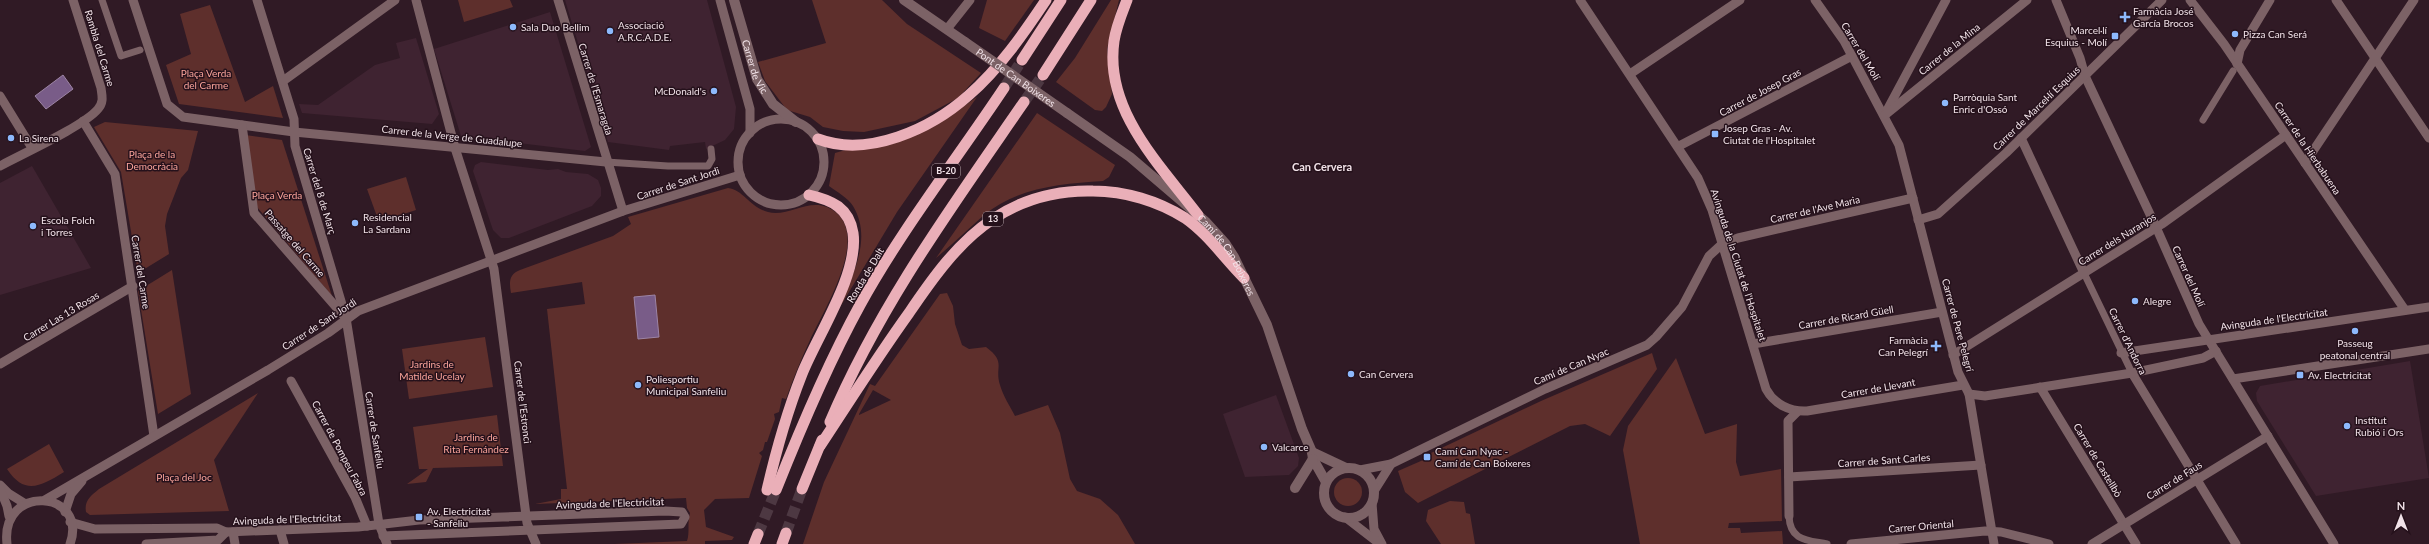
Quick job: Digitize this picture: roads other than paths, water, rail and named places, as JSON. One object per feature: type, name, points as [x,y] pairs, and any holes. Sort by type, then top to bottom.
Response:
[{"type":"highway","points":[[818,139],[851,146],[880,141],[909,132],[944,113],[970,94],[988,75],[1046,0]]},
{"type":"highway","points":[[1022,60],[1062,0]]},
{"type":"highway","points":[[1044,75],[1091,0]]},
{"type":"highway","points":[[1127,0],[1114,41],[1115,82],[1120,98],[1136,132],[1198,215]]},
{"type":"highway","name":"Ronda de Dalt","points":[[809,195],[826,199],[842,209],[851,222],[854,246],[847,275],[800,381],[776,450],[772,490],[814,396],[861,304],[907,228],[1004,88]]},
{"type":"highway","name":"B-20","points":[[802,489],[837,404],[881,318],[927,242],[1024,102]]},
{"type":"highway","name":"13","points":[[820,446],[896,331],[949,260],[978,230],[993,219],[1022,203],[1050,194],[1082,191],[1114,193],[1144,199],[1172,211],[1196,226],[1244,278]]},
{"type":"highway","points":[[782,544],[786,533]]},
{"type":"street","name":"Rambla del Carme","points":[[73,0],[101,88],[102,104],[98,110],[83,120]]},
{"type":"street","name":"Rambla del Carme","points":[[102,0],[121,56],[140,50]]},
{"type":"street","name":"Carrer de la Verge de Guadalupe","points":[[133,0],[167,104],[177,114],[183,117],[294,132],[606,162],[668,166],[708,166],[712,159],[711,149]]},
{"type":"street","name":"Carrer del 8 de Març","points":[[257,0],[294,119],[295,146],[346,318]]},
{"type":"street","points":[[283,81],[395,0]]},
{"type":"street","name":"Carrer de l'Estronci","points":[[416,0],[455,148],[492,262],[526,517],[536,544]]},
{"type":"street","name":"Carrer de l'Esmaragda","points":[[558,0],[606,162]]},
{"type":"street","name":"Carrer de Vic","points":[[720,0],[750,109],[750,133]]},
{"type":"street","name":"Carrer de Vic","points":[[734,0],[750,59],[761,86],[773,104],[796,122]]},
{"type":"street","name":"Pont de Can Boixeres","points":[[904,0],[1066,113]]},
{"type":"street","points":[[946,29],[970,0]]},
{"type":"street","name":"Avinguda de la Ciutat de l'Hospitalet","points":[[1580,0],[1679,146],[1706,195],[1769,395],[1773,400],[1797,412]]},
{"type":"street","points":[[1630,74],[1740,0]]},
{"type":"street","name":"Carrer del Molí","points":[[1815,0],[1852,56],[1885,116]]},
{"type":"street","points":[[1885,116],[1946,0]]},
{"type":"street","name":"Carrer de la Mina","points":[[1885,116],[2027,0]]},
{"type":"street","name":"Carrer del Molí","points":[[2056,0],[2080,58],[2084,76],[2156,227],[2199,324],[2334,544]]},
{"type":"street","name":"Carrer de Marcel·lí Esquius","points":[[1918,220],[1938,214],[2021,138],[2162,0]]},
{"type":"street","name":"Carrer de la Hierbabuena","points":[[2190,0],[2235,67],[2286,134],[2405,310]]},
{"type":"street","points":[[2203,120],[2235,67],[2240,50],[2270,0]]},
{"type":"street","points":[[2336,0],[2429,138]]},
{"type":"street","points":[[2305,163],[2414,0]]},
{"type":"street","name":"Carrer de Josep Gras","points":[[1679,146],[1852,56]]},
{"type":"street","points":[[0,96],[32,148]]},
{"type":"street","name":"Camí de Can Boixeres","points":[[1066,113],[1130,157],[1198,215],[1225,243],[1267,325],[1296,414],[1326,482]]},
{"type":"street","name":"Carrer de Pere Pelegrí","points":[[1885,116],[1899,145],[1953,355],[1963,384],[1969,394],[1994,544]]},
{"type":"street","points":[[783,119],[796,122],[807,128],[818,139],[824,155],[824,168],[821,180],[809,195],[794,202],[781,204],[769,202],[758,197],[749,189],[740,175],[739,155],[750,133],[759,125],[771,120],[783,119]]},
{"type":"street","points":[[0,166],[83,120]]},
{"type":"street","name":"Carrer del Carme","points":[[83,120],[116,174],[154,436]]},
{"type":"street","name":"Passatge del Carme","points":[[242,125],[254,213],[346,318]]},
{"type":"street","name":"Carrer dels Naranjos","points":[[1953,355],[2156,227],[2286,134]]},
{"type":"street","name":"Carrer d'Andorra","points":[[2021,138],[2121,353],[2196,480],[2236,544]]},
{"type":"street","points":[[606,162],[623,211]]},
{"type":"street","name":"Carrer de Sant Jordi","points":[[45,500],[268,370],[328,333],[346,318],[370,306],[492,262],[623,211],[740,175]]},
{"type":"street","name":"Carrer de l'Ave Maria","points":[[1722,244],[1738,238],[1913,198]]},
{"type":"street","name":"Camí de Can Nyac","points":[[1360,470],[1391,464],[1545,389],[1647,345],[1671,321],[1690,293],[1709,256],[1722,244]]},
{"type":"street","name":"Carrer Las 13 Rosas","points":[[0,364],[132,286]]},
{"type":"street","name":"Avinguda de l'Electricitat","points":[[2121,353],[2208,339],[2224,339],[2429,307]]},
{"type":"street","name":"Carrer de Ricard Güell","points":[[1753,344],[1942,312]]},
{"type":"street","name":"Carrer de Sanfeliu","points":[[346,318],[379,524],[385,540]]},
{"type":"street","points":[[2233,379],[2429,349]]},
{"type":"street","points":[[1969,394],[1985,396],[2132,373],[2203,358],[2216,351]]},
{"type":"street","name":"Carrer de Pompeu Fabra","points":[[291,381],[355,497],[367,526]]},
{"type":"street","name":"Carrer de Llevant","points":[[1797,412],[1963,384]]},
{"type":"street","name":"Carrer de Castellbò","points":[[2040,387],[2136,544]]},
{"type":"street","points":[[1797,412],[1788,421],[1790,526],[1793,533],[1802,539],[1827,544]]},
{"type":"street","name":"Carrer de Faus","points":[[2092,544],[2268,436]]},
{"type":"street","points":[[1295,488],[1313,455],[1346,468],[1360,470],[1369,478],[1374,491]]},
{"type":"street","points":[[1381,544],[1374,528],[1372,503],[1374,491],[1391,464]]},
{"type":"street","name":"Carrer de Sant Carles","points":[[1789,477],[1981,465]]},
{"type":"street","points":[[1346,468],[1334,472],[1326,482],[1324,495],[1329,508],[1334,513],[1345,518],[1381,544]]},
{"type":"street","name":"Carrer de Sant Jordi","points":[[65,512],[71,494],[88,474]]},
{"type":"street","points":[[0,485],[8,493],[24,503]]},
{"type":"street","points":[[0,489],[8,506],[9,516],[4,540]]},
{"type":"street","points":[[9,516],[24,503],[45,500],[56,504],[65,512],[70,522],[70,544]]},
{"type":"street","points":[[1345,518],[1361,514],[1372,503]]},
{"type":"street","name":"Avinguda de l'Electricitat","points":[[70,522],[95,529],[217,528],[230,532],[679,511],[685,517],[681,524],[530,530],[385,540]]},
{"type":"street","points":[[199,529],[200,543]]},
{"type":"street","points":[[280,530],[284,544]]},
{"type":"street","points":[[1992,531],[2049,544]]},
{"type":"street","name":"Carrer Oriental","points":[[1852,544],[1992,531]]},
{"type":"street","points":[[230,532],[235,544]]},
{"type":"street","name":"Avinguda de l'Electricitat","points":[[146,544],[200,543],[218,540],[230,532]]},
{"type":"tunnel","points":[[1004,88],[1022,60]]},
{"type":"tunnel","points":[[1024,102],[1043,75]]},
{"type":"tunnel","points":[[786,533],[802,489]]},
{"type":"tunnel","points":[[758,534],[776,490]]},
{"type":"place","name":"Farmàcia José García Brocos","points":[[2125,17]]},
{"type":"place","name":"Sala Duo Bellim","points":[[513,27]]},
{"type":"place","name":"Associació A.R.C.A.D.E.","points":[[610,31]]},
{"type":"place","name":"Pizza Can Será","points":[[2235,34]]},
{"type":"place","name":"Marcel·lí Esquius - Molí","points":[[2115,36]]},
{"type":"place","name":"McDonald's","points":[[714,91]]},
{"type":"place","name":"Parròquia Sant Enric d'Ossó","points":[[1945,103]]},
{"type":"place","name":"Josep Gras - Av. Ciutat de l'Hospitalet","points":[[1715,134]]},
{"type":"place","name":"La Sirena","points":[[11,138]]},
{"type":"place","name":"Residencial La Sardana","points":[[355,223]]},
{"type":"place","name":"Escola Folch i Torres","points":[[33,226]]},
{"type":"place","name":"Alegre","points":[[2135,301]]},
{"type":"place","name":"Passeug peatonal central","points":[[2355,331]]},
{"type":"place","name":"Farmàcia Can Pelegrí","points":[[1936,346]]},
{"type":"place","name":"Can Cervera","points":[[1351,374]]},
{"type":"place","name":"Av. Electricitat","points":[[2300,375]]},
{"type":"place","name":"Poliesportiu Municipal Sanfeliu","points":[[638,385]]},
{"type":"place","name":"Institut Rubió i Ors","points":[[2347,426]]},
{"type":"place","name":"Valcarce","points":[[1264,447]]},
{"type":"place","name":"Camí Can Nyac - Camí de Can Boixeres","points":[[1427,457]]},
{"type":"place","name":"Av. Electricitat - Sanfeliu","points":[[419,517]]},
{"type":"district","name":"Can Cervera","points":[[1322,167]]},
{"type":"park label","name":"Plaça Verda del Carme","points":[[206,78]]},
{"type":"park label","name":"Plaça de la Democràcia","points":[[152,160]]},
{"type":"park label","name":"Plaça Verda","points":[[277,195]]},
{"type":"park label","name":"Jardins de Matilde Ucelay","points":[[432,370]]},
{"type":"park label","name":"Jardins de Rita Fernández","points":[[476,442]]},
{"type":"park label","name":"Plaça del Joc","points":[[184,477]]}]
